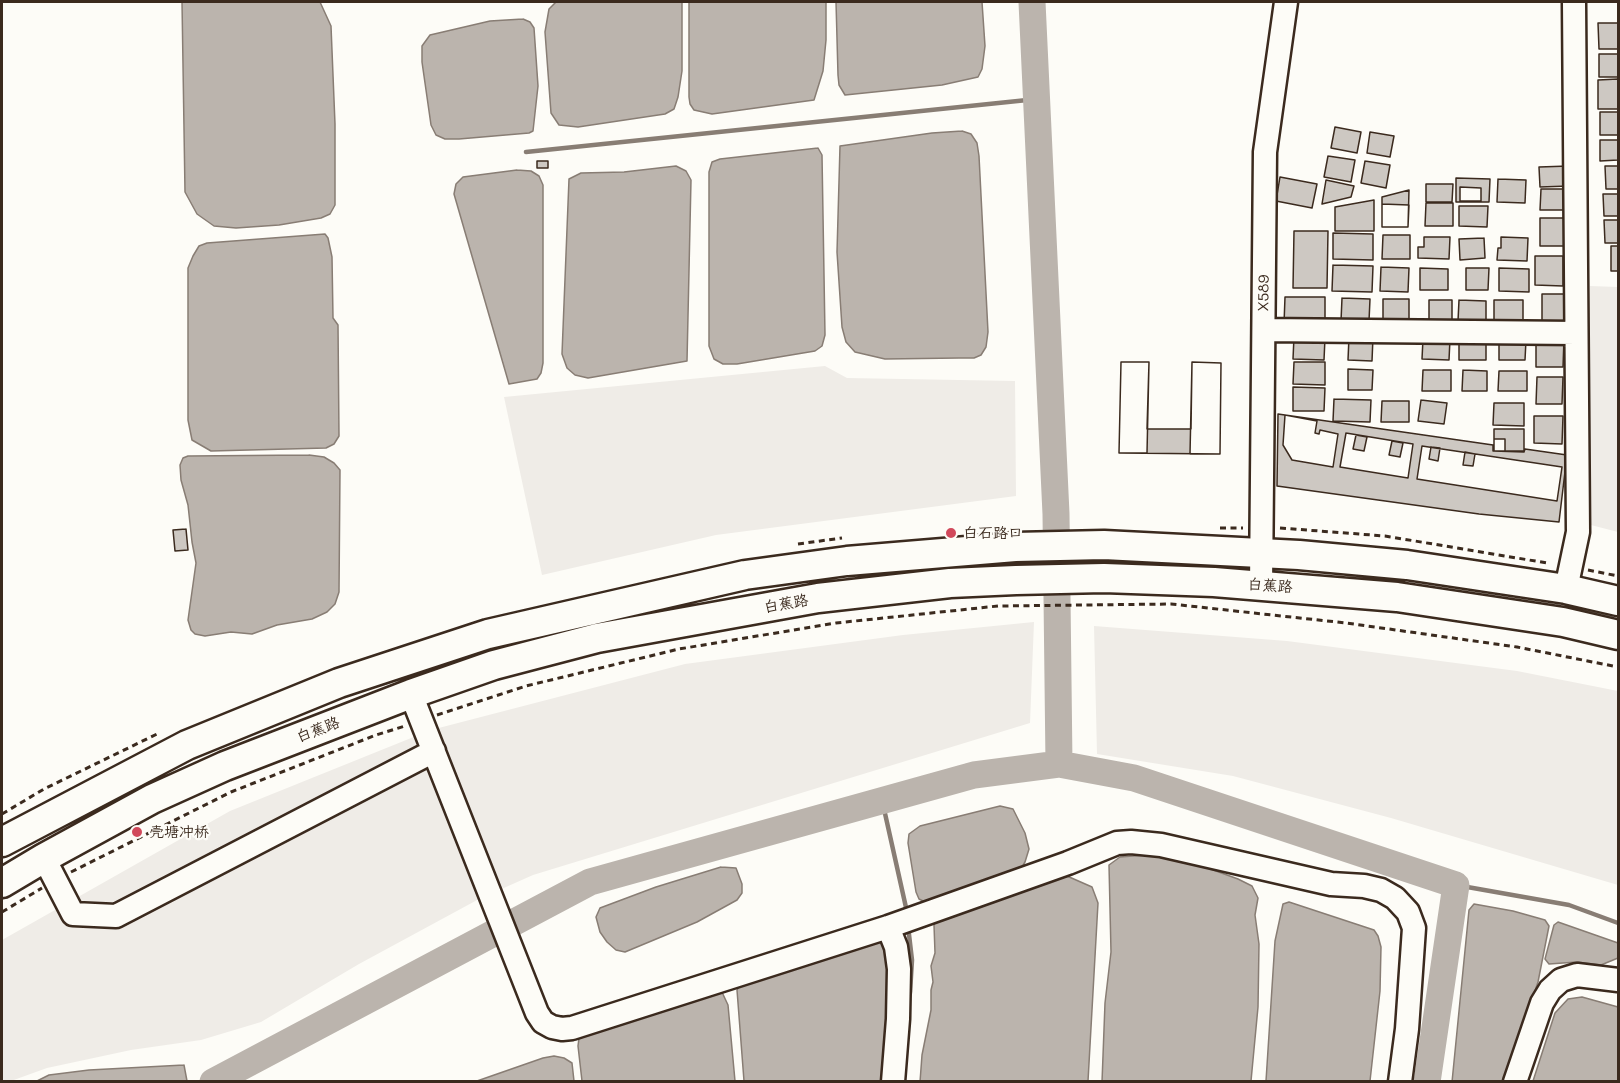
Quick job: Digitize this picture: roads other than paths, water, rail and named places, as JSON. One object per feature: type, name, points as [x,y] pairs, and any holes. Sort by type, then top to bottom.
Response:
[{"type":"main road","points":[[2,840],[187,745],[339,683],[488,634],[745,575],[847,561],[1015,547],[1104,545],[1407,565],[1566,589],[1618,600]]},
{"type":"main road","name":"白蕉路","points":[[2,883],[47,871],[152,799],[225,766],[411,694],[494,665],[597,638],[818,598],[950,583],[1016,593],[1261,586],[1397,597],[1563,622],[1618,634]]},
{"type":"street","name":"X589","points":[[1261,586],[1265,152],[1286,2]]},
{"type":"street","points":[[1566,589],[1578,532],[1574,2]]},
{"type":"street","points":[[1264,330],[1576,333]]},
{"type":"street","points":[[411,694],[537,1013],[543,1022],[552,1027],[572,1028],[902,922],[1068,863],[1117,843],[1131,842],[1161,845],[1331,884],[1364,886],[1381,890],[1395,898],[1408,912],[1414,927],[1407,1029],[1400,1082]]},
{"type":"street","points":[[47,871],[74,914],[116,916],[434,751]]},
{"type":"street","points":[[893,1082],[898,1019],[899,969],[896,946],[902,922]]},
{"type":"street","points":[[1515,1082],[1542,1003],[1550,990],[1561,980],[1577,975],[1618,980]]},
{"type":"waterway","points":[[1032,2],[1056,514],[1059,764]]},
{"type":"waterway","points":[[526,152],[1037,99]]},
{"type":"waterway","points":[[213,1082],[590,882],[974,775],[1059,764],[1134,778],[1456,885],[1427,1082]]},
{"type":"waterway","points":[[882,800],[907,912]]},
{"type":"waterway","points":[[1456,885],[1569,905],[1618,923]]},
{"type":"waterway","points":[[908,926],[912,960],[910,993]]},
{"type":"place","name":"白石路口","points":[[951,533]]},
{"type":"place","name":"壳塘冲桥","points":[[137,832]]}]
